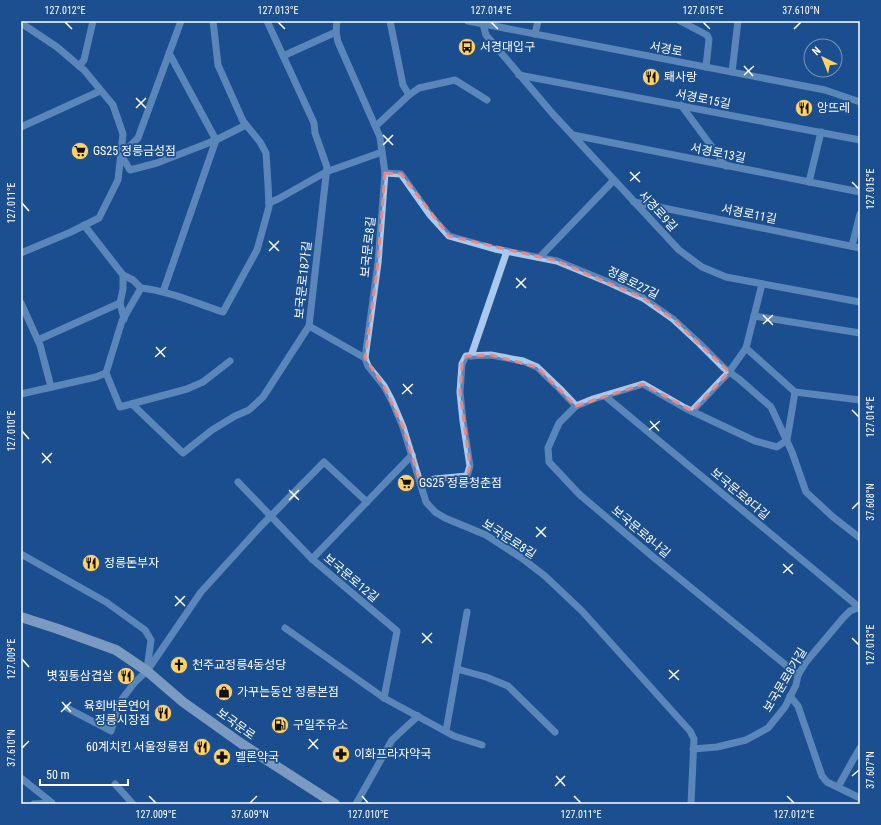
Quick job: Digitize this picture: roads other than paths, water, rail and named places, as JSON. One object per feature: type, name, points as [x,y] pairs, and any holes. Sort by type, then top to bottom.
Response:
[{"type":"main road","name":"보국문로","points":[[21,617],[116,650],[147,671],[183,702],[242,744],[335,804]]},
{"type":"street","points":[[79,66],[84,60],[93,21]]},
{"type":"street","points":[[121,155],[138,138],[181,21]]},
{"type":"street","points":[[84,225],[122,275],[133,280],[140,288],[174,295],[223,312],[257,250],[269,203],[266,153],[260,142],[242,121],[218,65],[212,21]]},
{"type":"street","name":"보국문로18가길","points":[[132,404],[183,453],[212,430],[235,416],[249,410],[263,397],[309,326],[327,166],[315,133],[314,123],[267,21]]},
{"type":"street","name":"보국문로8길","points":[[336,21],[338,42],[380,137],[385,173],[378,262],[365,358],[368,366],[384,386],[392,401],[403,427],[426,502],[434,512],[486,535],[545,576],[582,611],[690,731],[694,739],[691,804]]},
{"type":"street","points":[[390,21],[403,85],[409,95]]},
{"type":"street","name":"서경로","points":[[468,21],[825,90],[860,102]]},
{"type":"street","points":[[535,34],[538,21]]},
{"type":"street","points":[[680,21],[707,35],[709,40],[706,67]]},
{"type":"street","points":[[732,72],[738,21]]},
{"type":"street","points":[[21,24],[57,47],[84,70],[113,105],[123,134],[118,180],[99,218],[21,253]]},
{"type":"street","name":"서경로9길","points":[[483,24],[486,35],[552,113],[679,250],[702,268],[726,277],[860,302]]},
{"type":"street","points":[[283,56],[336,32]]},
{"type":"street","points":[[163,292],[216,140],[169,53]]},
{"type":"street","name":"서경로15길","points":[[519,74],[860,140]]},
{"type":"street","points":[[376,126],[409,95],[419,88],[455,80],[487,100]]},
{"type":"street","points":[[21,127],[100,91]]},
{"type":"street","points":[[681,105],[726,166]]},
{"type":"street","points":[[121,155],[130,170],[157,163],[216,140],[246,125]]},
{"type":"street","points":[[809,182],[821,132]]},
{"type":"street","name":"서경로13길","points":[[572,135],[860,192]]},
{"type":"street","points":[[269,203],[326,172],[382,152]]},
{"type":"street","name":"정릉로27길","points":[[385,173],[401,174],[430,215],[449,236],[495,249],[558,261],[643,298],[673,318],[724,368],[771,407],[792,452],[806,492],[833,517],[860,538]]},
{"type":"street","points":[[540,258],[614,180]]},
{"type":"street","name":"서경로11길","points":[[634,202],[860,248]]},
{"type":"street","points":[[852,246],[860,214]]},
{"type":"street","points":[[471,356],[507,251]]},
{"type":"street","points":[[122,275],[123,289],[120,303],[124,319]]},
{"type":"street","points":[[692,412],[729,372],[746,348],[762,284]]},
{"type":"street","points":[[140,288],[124,319],[106,374],[120,407],[187,389],[204,382],[230,361]]},
{"type":"street","points":[[21,303],[40,345],[51,387]]},
{"type":"street","points":[[38,340],[120,303]]},
{"type":"street","points":[[754,316],[860,333]]},
{"type":"street","points":[[309,326],[365,358]]},
{"type":"street","points":[[746,348],[795,392],[860,400]]},
{"type":"street","points":[[421,485],[435,480],[467,476],[470,466],[460,392],[462,364],[466,356],[491,356],[524,361],[537,367],[576,406]]},
{"type":"street","points":[[21,394],[106,374]]},
{"type":"street","name":"보국문로8나길","points":[[787,440],[777,447],[755,441],[692,412],[643,384],[576,406],[559,423],[548,448],[549,462],[579,494],[798,675]]},
{"type":"street","points":[[787,440],[795,392]]},
{"type":"street","name":"보국문로8다길","points":[[605,396],[860,608]]},
{"type":"street","name":"보국문로12길","points":[[384,698],[397,631],[312,559],[412,455]]},
{"type":"street","points":[[67,708],[111,731],[119,704],[135,682],[147,671],[201,592],[227,562],[324,462],[367,502]]},
{"type":"street","points":[[238,482],[312,559]]},
{"type":"street","points":[[21,554],[106,602],[146,630],[150,640],[147,671]]},
{"type":"street","name":"보국문로8가길","points":[[694,749],[717,747],[746,740],[768,728],[785,707],[796,685],[798,675],[806,662],[842,618],[850,611],[860,608]]},
{"type":"street","points":[[446,731],[467,612]]},
{"type":"street","points":[[285,628],[384,698],[454,736],[482,745]]},
{"type":"street","points":[[457,669],[486,677],[508,686],[555,732]]},
{"type":"street","points":[[790,696],[798,706],[822,776],[827,782],[860,798]]},
{"type":"street","points":[[356,804],[392,740],[418,716]]},
{"type":"street","points":[[838,787],[860,748]]},
{"type":"street","points":[[21,778],[53,803]]},
{"type":"street","points":[[115,784],[133,804]]},
{"type":"street","points":[[34,804],[53,803]]},
{"type":"place","name":"서경대입구","points":[[467,47]]},
{"type":"place","name":"퇘사랑","points":[[651,77]]},
{"type":"place","name":"앙뜨레","points":[[804,108]]},
{"type":"place","name":"GS25 정릉금성점","points":[[80,151]]},
{"type":"place","name":"GS25 정릉청춘점","points":[[406,483]]},
{"type":"place","name":"정릉돈부자","points":[[91,563]]},
{"type":"place","name":"천주교정릉4동성당","points":[[179,665]]},
{"type":"place","name":"볏짚통삼겹살","points":[[126,676]]},
{"type":"place","name":"가꾸는동안 정릉본점","points":[[224,692]]},
{"type":"place","name":"육회바른연어 정릉시장점","points":[[163,713]]},
{"type":"place","name":"구일주유소","points":[[280,725]]},
{"type":"place","name":"60계치킨 서울정릉점","points":[[202,747]]},
{"type":"place","name":"이화프라자약국","points":[[341,754]]},
{"type":"place","name":"멜론약국","points":[[222,757]]}]
